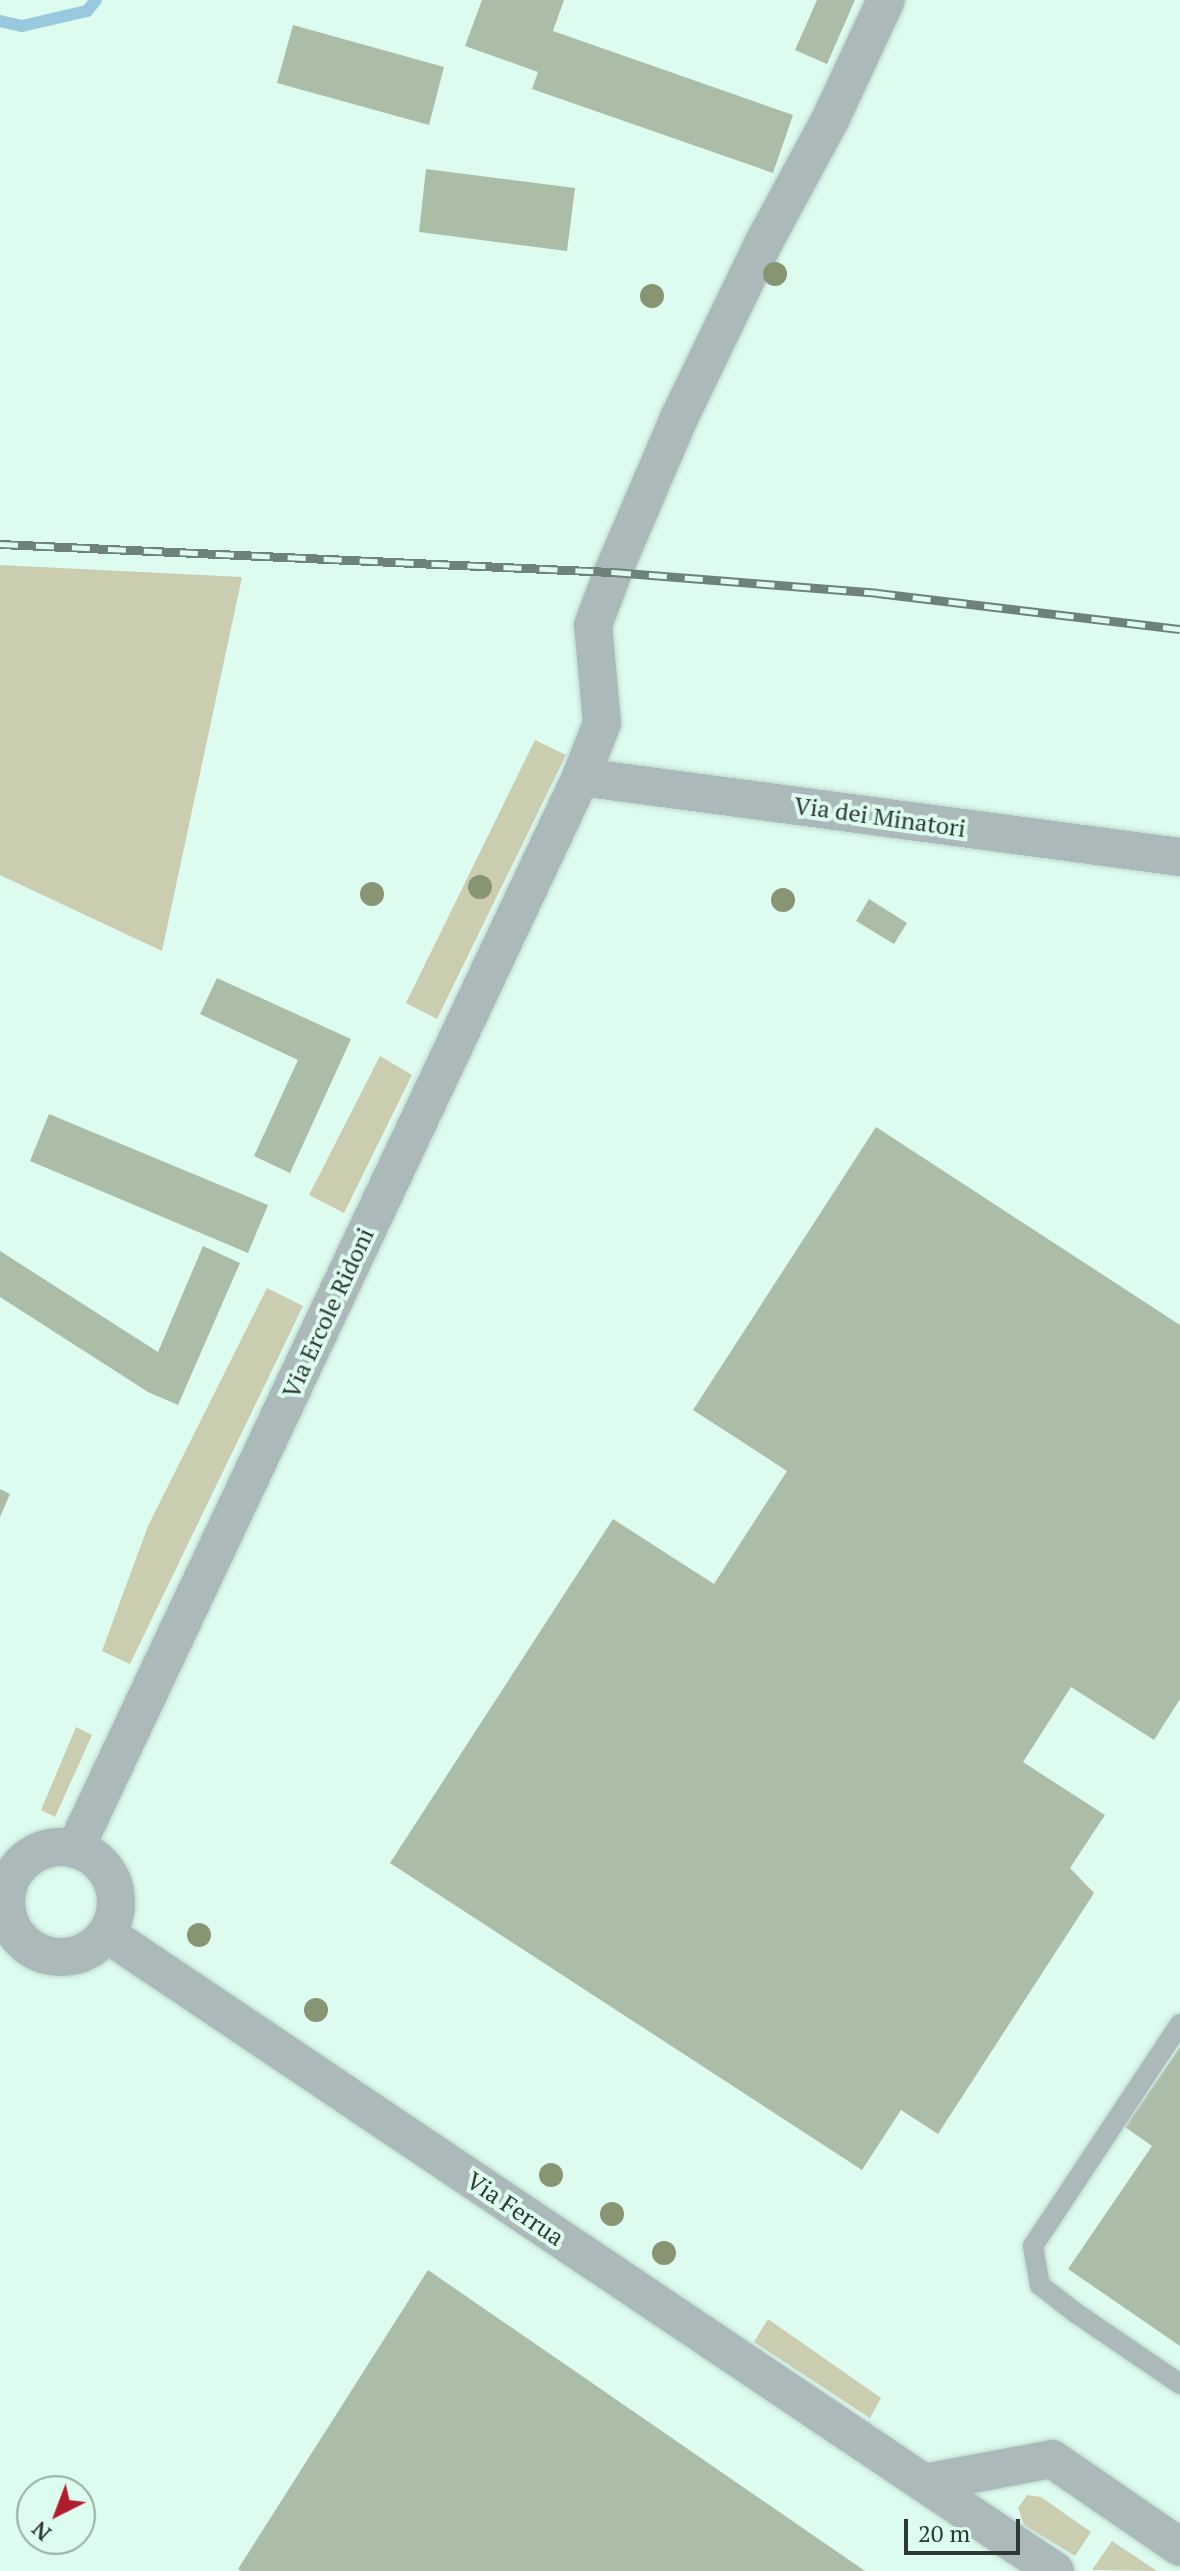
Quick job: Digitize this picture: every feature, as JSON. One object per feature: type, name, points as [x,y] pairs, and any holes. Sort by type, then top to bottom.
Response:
[{"type":"street","name":"Via Ercole Ridoni","points":[[75,1849],[581,777],[602,723],[593,625],[613,572],[679,418],[764,242],[830,120],[886,0]]},
{"type":"street","name":"Via dei Minatori","points":[[581,777],[1180,857]]},
{"type":"street","points":[[58,1847],[75,1849],[91,1856],[105,1868],[117,1901],[107,1934],[94,1947],[78,1955],[44,1955],[28,1947],[4,1923],[9,1885],[28,1858],[58,1847]]},
{"type":"street","name":"Via Ferrua","points":[[107,1934],[1055,2571]]},
{"type":"street","points":[[924,2483],[1052,2459],[1180,2547]]},
{"type":"lane","points":[[1180,2024],[1033,2246],[1040,2285],[1180,2384]]},
{"type":"green space","points":[[0,565],[242,577],[162,951],[0,875]]},
{"type":"green space","points":[[535,740],[566,755],[437,1019],[406,1003]]},
{"type":"green space","points":[[380,1056],[412,1075],[344,1213],[309,1195]]},
{"type":"green space","points":[[267,1288],[303,1306],[130,1664],[102,1651],[148,1526]]},
{"type":"green space","points":[[76,1727],[92,1735],[55,1817],[41,1810]]},
{"type":"green space","points":[[768,2319],[881,2398],[870,2418],[754,2342]]},
{"type":"green space","points":[[1027,2495],[1041,2497],[1091,2532],[1075,2556],[1024,2525],[1018,2508]]},
{"type":"green space","points":[[1112,2541],[1157,2571],[1092,2570]]},
{"type":"building","points":[[482,0],[564,0],[553,31],[793,115],[773,173],[532,89],[538,72],[465,46]]},
{"type":"building","points":[[817,0],[855,0],[827,64],[795,50]]},
{"type":"building","points":[[293,25],[444,67],[429,125],[277,83]]},
{"type":"building","points":[[426,169],[575,188],[567,251],[419,232]]},
{"type":"building","points":[[869,899],[907,923],[894,944],[856,921]]},
{"type":"building","points":[[217,978],[351,1039],[290,1173],[254,1156],[298,1060],[200,1014]]},
{"type":"building","points":[[49,1114],[268,1205],[248,1253],[30,1161]]},
{"type":"building","points":[[876,1127],[1180,1325],[1180,1699],[1154,1740],[1071,1687],[1023,1762],[1105,1815],[1070,1868],[1094,1893],[938,2134],[901,2110],[862,2170],[390,1863],[613,1519],[714,1584],[787,1471],[693,1410]]},
{"type":"building","points":[[203,1246],[240,1263],[178,1405],[148,1392],[0,1297],[0,1251],[158,1352]]},
{"type":"building","points":[[0,1489],[10,1494],[0,1517]]},
{"type":"building","points":[[1180,2047],[1180,2346],[1068,2269],[1152,2146],[1125,2127]]},
{"type":"building","points":[[428,2270],[865,2571],[238,2569]]},
{"type":"waterway","points":[[0,21],[22,26],[87,11],[96,0]]},
{"type":"railway","points":[[0,544],[613,572],[877,593],[1180,629]]}]
